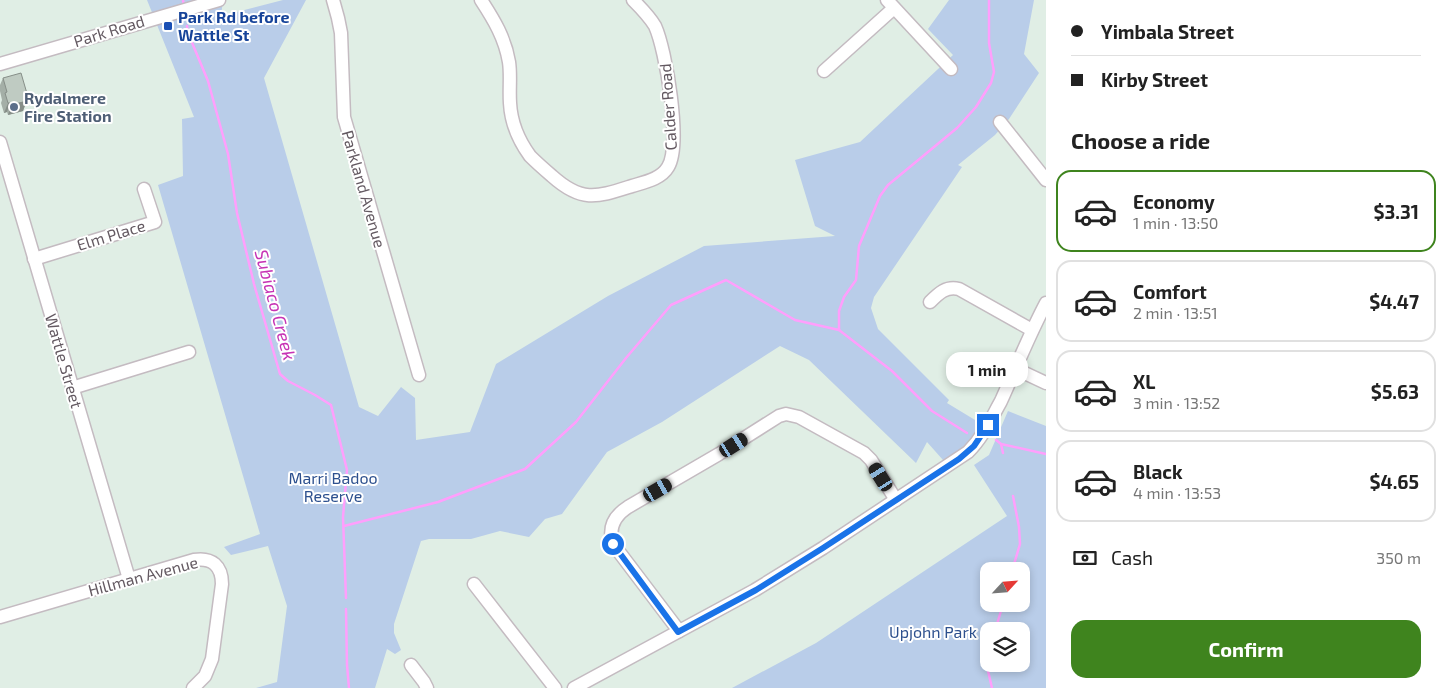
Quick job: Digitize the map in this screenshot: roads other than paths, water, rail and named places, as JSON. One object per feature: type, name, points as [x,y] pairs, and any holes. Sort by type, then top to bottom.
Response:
[{"type":"street","name":"Park Road","points":[[0,64],[218,0]]},
{"type":"street","name":"Parkland Avenue","points":[[333,0],[341,33],[344,117],[418,375]]},
{"type":"street","name":"Calder Road","points":[[481,0],[496,23],[504,43],[509,64],[511,113],[521,140],[535,161],[561,184],[577,194],[592,196],[606,194],[658,177],[668,168],[673,155],[671,94],[663,50],[651,20],[633,0]]},
{"type":"street","points":[[824,72],[890,4],[951,69]]},
{"type":"street","points":[[1000,122],[1046,180]]},
{"type":"street","name":"Wattle Street","points":[[0,142],[129,579]]},
{"type":"street","name":"Elm Place","points":[[34,259],[155,222],[144,189]]},
{"type":"street","points":[[930,302],[941,291],[953,288],[959,289],[1032,330]]},
{"type":"street","points":[[574,688],[756,590],[959,459],[974,446],[988,425],[1046,303]]},
{"type":"street","points":[[72,388],[189,352]]},
{"type":"street","points":[[1016,369],[1046,383]]},
{"type":"street","points":[[678,632],[613,544],[611,529],[614,521],[628,507],[719,454],[779,416],[786,414],[799,417],[864,453],[871,460],[896,500]]},
{"type":"street","name":"Hillman Avenue","points":[[0,617],[200,559],[213,562],[221,571],[222,584],[212,659],[205,676],[193,688]]},
{"type":"street","points":[[474,584],[555,688]]},
{"type":"street","points":[[411,665],[427,688]]},
{"type":"waterway","name":"Subiaco Creek","points":[[183,0],[184,7]]},
{"type":"waterway","points":[[344,526],[438,502],[525,469],[576,422],[626,358],[671,305],[726,280],[795,320],[839,330],[839,311],[844,297],[856,280],[859,246],[880,196],[888,185],[957,128],[976,107],[991,83],[994,72],[989,43],[989,0]]},
{"type":"waterway","name":"Subiaco Creek","points":[[187,26],[188,33],[208,81],[228,154],[237,213],[254,284],[280,374],[288,381],[331,405],[347,470],[343,517],[346,598]]},
{"type":"waterway","points":[[839,330],[892,371],[932,411],[967,433]]},
{"type":"waterway","points":[[996,440],[1001,444],[1046,454]]},
{"type":"waterway","points":[[1001,444],[1003,453]]},
{"type":"waterway","points":[[1013,496],[1020,544],[1015,562]]},
{"type":"waterway","name":"Subiaco Creek","points":[[346,609],[349,688]]},
{"type":"waterway","points":[[998,622],[1001,612]]},
{"type":"waterway","points":[[988,672],[992,688]]},
{"type":"place","name":"Park Rd before Wattle St","points":[[168,26]]},
{"type":"place","name":"Rydalmere Fire Station","points":[[14,107]]},
{"type":"park label","name":"Marri Badoo Reserve","points":[[333,487]]},
{"type":"park label","name":"Upjohn Park","points":[[933,632]]}]
